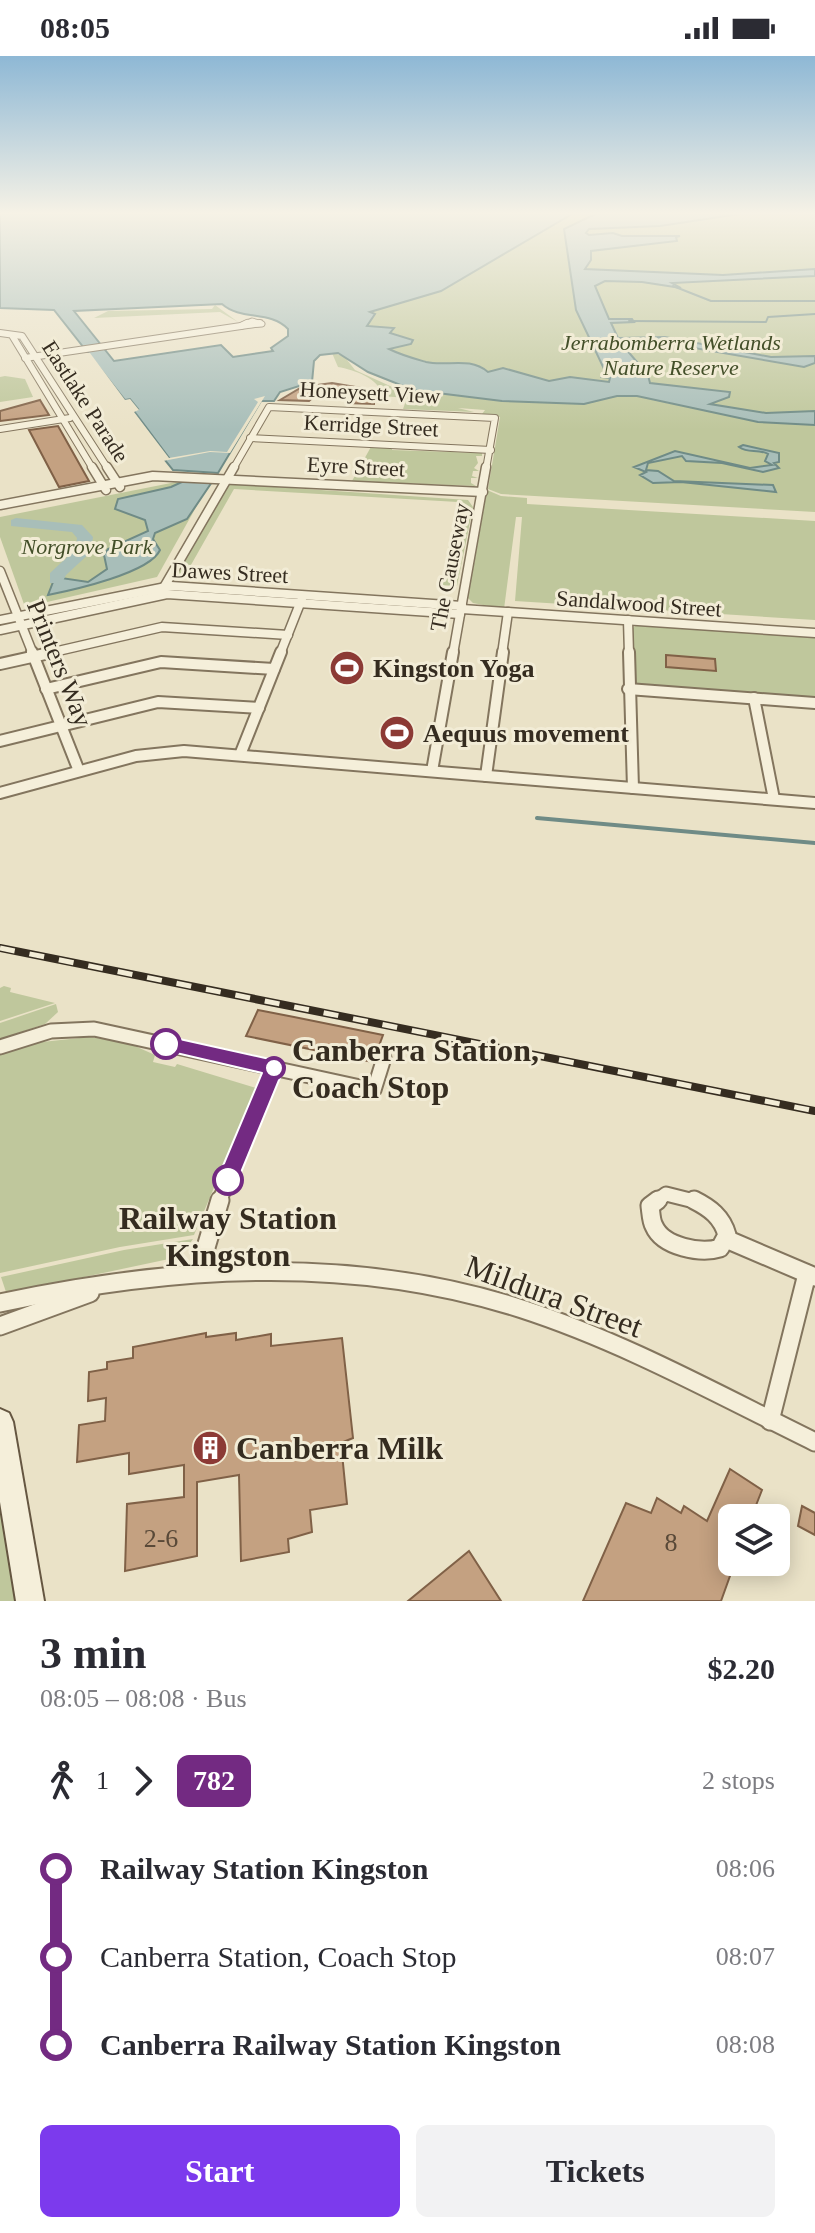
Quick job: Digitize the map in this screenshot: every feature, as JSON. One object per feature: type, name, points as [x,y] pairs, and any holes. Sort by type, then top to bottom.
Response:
[{"type":"main road","points":[[0,1422],[30,1601]]},
{"type":"street","points":[[25,358],[241,326]]},
{"type":"street","name":"Eastlake Parade","points":[[0,333],[17,336],[35,356],[118,485]]},
{"type":"street","name":"Eastlake Parade","points":[[17,336],[25,358],[105,488]]},
{"type":"street","name":"Honeysett View","points":[[162,590],[267,408],[280,405],[494,418]]},
{"type":"street","points":[[0,427],[73,415]]},
{"type":"street","name":"The Causeway","points":[[432,771],[491,450],[494,418]]},
{"type":"street","name":"Kerridge Street","points":[[250,438],[491,450]]},
{"type":"street","name":"Eyre Street","points":[[0,508],[171,477],[483,495]]},
{"type":"street","name":"Printers Way","points":[[0,571],[79,771]]},
{"type":"street","name":"Dawes Street","points":[[0,620],[20,620],[162,590],[461,610]]},
{"type":"street","points":[[240,755],[302,598]]},
{"type":"street","name":"Sandalwood Street","points":[[461,610],[815,633]]},
{"type":"street","points":[[486,776],[508,612]]},
{"type":"street","name":"Dawes Street","points":[[0,630],[20,620]]},
{"type":"street","points":[[628,620],[633,788]]},
{"type":"street","points":[[0,664],[166,627],[288,635]]},
{"type":"street","points":[[46,689],[161,662],[274,669]]},
{"type":"street","points":[[628,689],[815,703]]},
{"type":"street","points":[[754,698],[774,799]]},
{"type":"street","points":[[0,741],[162,701],[259,708]]},
{"type":"street","points":[[0,793],[158,752],[240,755],[815,803]]},
{"type":"street","points":[[0,1047],[59,1030],[94,1029],[374,1090],[384,1058]]},
{"type":"street","points":[[199,1271],[211,1222],[274,1068]]},
{"type":"street","points":[[666,1194],[682,1196],[716,1213],[726,1227],[726,1239],[712,1252],[695,1250],[660,1234],[650,1220],[650,1206],[666,1194]]},
{"type":"street","points":[[726,1239],[811,1275],[770,1421]]},
{"type":"street","name":"Mildura Street","points":[[0,1303],[199,1271],[321,1270],[410,1280],[524,1310],[605,1341],[815,1442]]},
{"type":"street","name":"Mildura Street","points":[[0,1326],[113,1284]]},
{"type":"green space","name":"Jerrabomberra Wetlands Nature Reserve","points":[[450,286],[815,286],[815,512],[501,494],[488,489],[500,417],[482,414],[485,410],[403,409],[407,398],[382,396],[377,384],[371,380],[338,367],[332,353],[344,356],[355,370],[412,396],[413,390],[352,314]]},
{"type":"green space","points":[[215,305],[238,322],[220,312],[94,318],[108,311],[212,309]]},
{"type":"green space","points":[[0,377],[25,379],[33,397],[0,402]]},
{"type":"green space","points":[[372,445],[392,446],[392,450],[482,453],[482,456],[476,456],[478,463],[474,468],[479,471],[473,471],[472,476],[478,478],[471,478],[471,483],[476,486],[352,481]]},
{"type":"green space","name":"Norgrove Park","points":[[176,482],[209,484],[157,577],[25,607],[0,537],[0,517]]},
{"type":"green space","points":[[230,484],[468,500],[473,507],[457,586],[441,585],[458,502],[234,489],[183,579],[173,578]]},
{"type":"green space","points":[[487,490],[501,496],[527,498],[527,504],[815,521],[815,620],[515,601],[522,517],[516,517],[504,609],[473,603],[468,598]]},
{"type":"green space","points":[[636,625],[815,636],[815,700],[635,685],[632,629]]},
{"type":"green space","points":[[0,988],[11,988],[10,992],[55,1003],[0,1021]]},
{"type":"green space","points":[[56,1004],[58,1012],[45,1024],[0,1039],[0,1023]]},
{"type":"green space","points":[[89,1037],[126,1042],[155,1055],[153,1062],[175,1067],[177,1064],[256,1088],[194,1235],[120,1247],[0,1273],[0,1055],[42,1042]]},
{"type":"green space","points":[[193,1239],[182,1254],[169,1259],[18,1291],[6,1292],[1,1277],[124,1250]]},
{"type":"green space","points":[[0,1461],[25,1601],[0,1601]]},
{"type":"water","points":[[0,286],[449,286],[370,312],[375,314],[367,326],[394,328],[390,333],[413,340],[411,344],[389,349],[426,362],[473,364],[488,372],[503,368],[549,381],[570,377],[609,382],[610,378],[602,377],[606,373],[576,310],[572,286],[595,286],[609,319],[632,319],[634,322],[611,323],[618,338],[665,337],[771,357],[815,356],[815,363],[804,367],[648,340],[620,342],[648,375],[650,383],[730,392],[729,397],[710,404],[766,413],[815,411],[815,425],[758,422],[637,396],[617,396],[584,404],[502,401],[413,390],[368,372],[338,353],[320,355],[314,361],[312,382],[280,392],[274,401],[261,401],[218,473],[173,470],[165,460],[169,458],[134,411],[138,409],[130,399],[125,400],[54,310],[0,308]],"holes":[[[222,304],[238,312],[273,319],[288,329],[288,336],[271,348],[273,351],[233,357],[221,345],[114,361],[74,311]]]},
{"type":"water","points":[[743,445],[779,453],[779,462],[774,463],[779,468],[763,472],[722,463],[686,461],[682,456],[648,463],[646,470],[658,471],[674,481],[773,485],[776,492],[681,482],[653,483],[640,475],[646,472],[634,467],[675,451],[750,468],[772,465],[765,461],[768,454],[739,447]]},
{"type":"water","points":[[184,481],[212,482],[187,519],[155,533],[153,539],[160,550],[153,558],[110,579],[48,595],[55,577],[88,582],[107,569],[104,555],[108,549],[148,531],[145,520],[115,509],[118,499]]},
{"type":"pier","points":[[84,353],[90,353],[125,400],[130,399],[139,410],[134,412],[169,458],[210,451],[227,452],[258,402],[254,399],[265,396],[230,453],[210,452],[163,461],[130,413],[132,408],[123,403]]},
{"type":"building","points":[[332,383],[367,389],[374,395],[374,404],[347,403],[351,395],[334,392],[317,394],[309,401],[280,400],[302,387]]},
{"type":"building","points":[[40,400],[49,415],[0,421],[0,411]]},
{"type":"building","points":[[58,426],[89,481],[59,487],[29,430]]},
{"type":"building","points":[[666,655],[715,659],[716,671],[666,667]]},
{"type":"building","points":[[258,1010],[383,1035],[373,1062],[246,1036]]},
{"type":"building","name":"Canberra Milk","points":[[206,1333],[206,1337],[236,1333],[236,1340],[271,1334],[271,1346],[342,1338],[353,1438],[341,1443],[347,1504],[310,1510],[312,1532],[288,1539],[289,1552],[241,1561],[239,1475],[197,1482],[197,1556],[125,1571],[127,1504],[184,1497],[184,1465],[129,1474],[129,1453],[77,1462],[79,1425],[105,1421],[106,1398],[88,1401],[89,1372],[107,1369],[107,1362],[133,1358],[133,1347]]},
{"type":"building","points":[[730,1469],[762,1490],[756,1504],[718,1504],[718,1576],[730,1576],[721,1601],[583,1601],[626,1503],[651,1513],[657,1498],[681,1513],[684,1506],[707,1521]]},
{"type":"building","points":[[802,1506],[815,1513],[815,1535],[798,1526]]},
{"type":"building","points":[[469,1551],[501,1601],[408,1601]]},
{"type":"waterway","points":[[673,286],[711,301],[815,301]]},
{"type":"waterway","points":[[629,321],[766,322],[768,317],[815,314]]},
{"type":"waterway","points":[[16,523],[77,528],[85,537],[83,552],[58,573],[56,580]]},
{"type":"waterway","points":[[537,818],[815,843]]},
{"type":"railway","points":[[0,948],[815,1111]]},
{"type":"bus line","name":"782","points":[[166,1044],[274,1068],[228,1180]]},
{"type":"place","name":"Kingston Yoga","points":[[347,668]]},
{"type":"place","name":"Aequus movement","points":[[397,733]]},
{"type":"place","name":"Canberra Station, Coach Stop","points":[[274,1068]]},
{"type":"place","name":"Railway Station Kingston","points":[[228,1180]]},
{"type":"place","name":"Canberra Milk","points":[[210,1448]]}]
